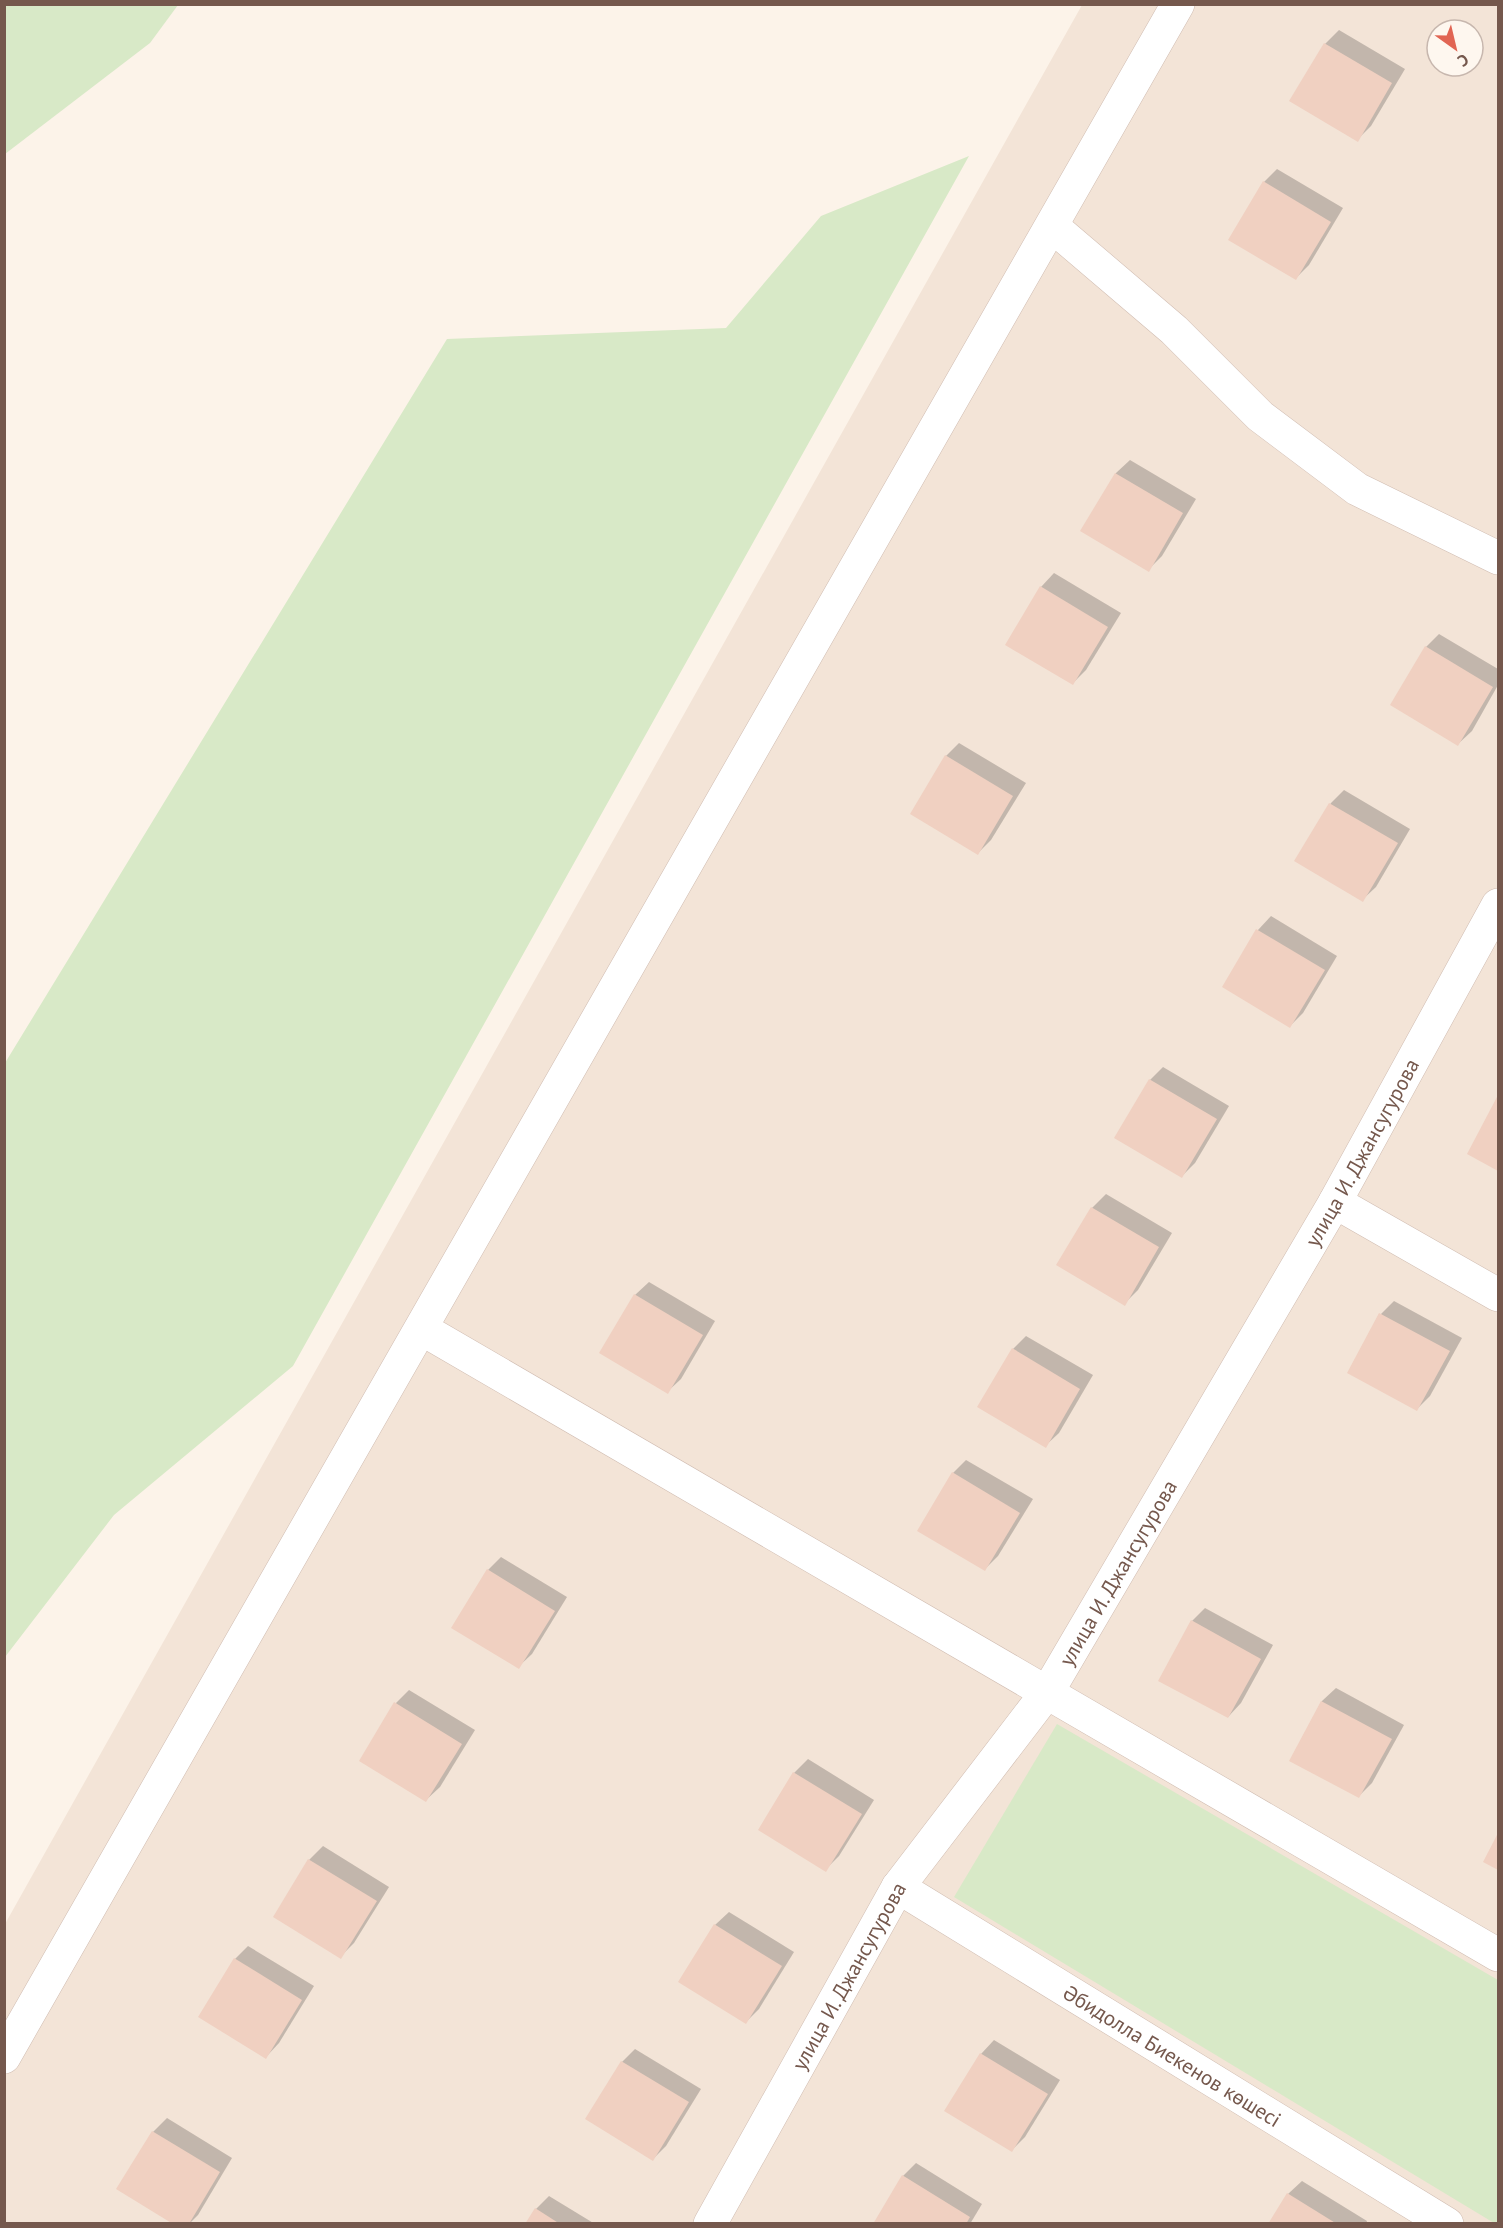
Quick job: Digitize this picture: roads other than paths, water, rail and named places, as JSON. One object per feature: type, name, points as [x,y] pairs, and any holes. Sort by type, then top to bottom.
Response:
[{"type":"street","points":[[4,2057],[1178,4]]},
{"type":"street","points":[[1052,226],[1174,330],[1260,417],[1357,489],[1498,558]]},
{"type":"street","name":"улица И. Джансугурова","points":[[710,2223],[898,1887],[1048,1691],[1335,1202],[1498,905]]},
{"type":"street","points":[[1335,1202],[1498,1295]]},
{"type":"street","points":[[422,1329],[1048,1691],[1498,1955]]},
{"type":"street","name":"Әбидолла Биекенов көшесі","points":[[898,1887],[1447,2223]]}]
